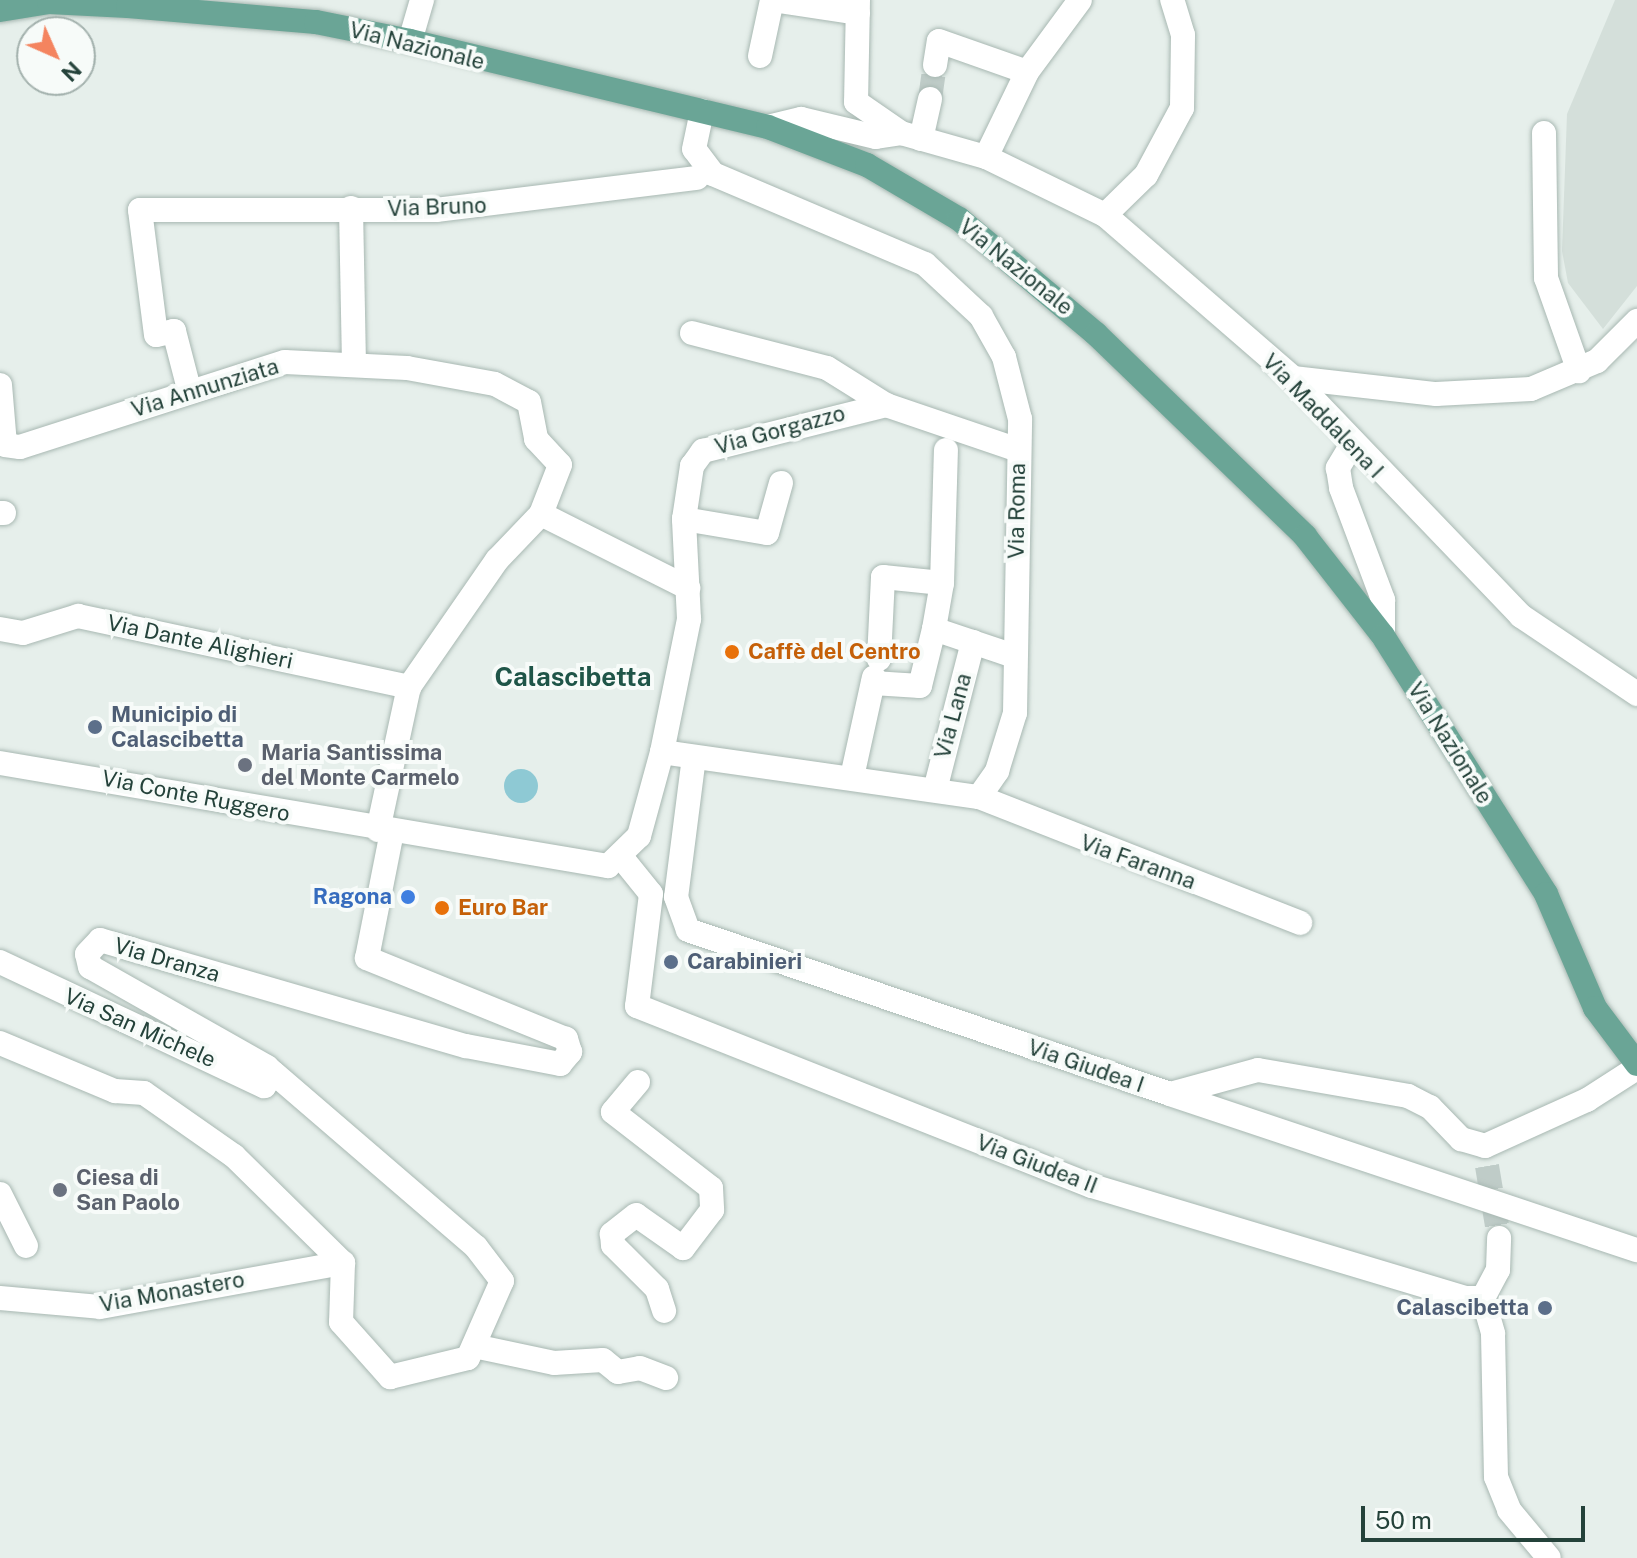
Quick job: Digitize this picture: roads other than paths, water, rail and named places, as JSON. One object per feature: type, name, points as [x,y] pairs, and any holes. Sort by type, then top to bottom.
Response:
[{"type":"main road","name":"Via Nazionale","points":[[0,10],[49,2],[149,4],[316,22],[410,41],[768,127],[867,165],[1013,259],[1305,536],[1383,636],[1546,894],[1595,1008],[1637,1066]]},
{"type":"street","points":[[410,41],[422,0]]},
{"type":"street","points":[[760,56],[772,0],[858,6],[856,102],[911,136]]},
{"type":"street","points":[[986,157],[1027,72],[1080,0]]},
{"type":"street","points":[[1105,215],[1153,165],[1182,108],[1183,35],[1172,0]]},
{"type":"street","points":[[935,65],[939,41],[1027,72]]},
{"type":"street","points":[[911,136],[930,99]]},
{"type":"street","name":"Via Roma","points":[[702,111],[694,149],[713,174],[925,264],[954,285],[1004,357],[1019,398],[1015,713],[997,771],[979,797]]},
{"type":"street","points":[[768,127],[801,119],[876,137],[911,136]]},
{"type":"street","points":[[1544,133],[1546,278],[1579,371]]},
{"type":"street","name":"Via Maddalena I","points":[[911,136],[986,157],[1105,215],[1293,378],[1351,446],[1521,616],[1637,694]]},
{"type":"street","name":"Via Bruno","points":[[189,389],[174,331],[156,335],[140,210],[489,207],[585,187],[697,178]]},
{"type":"street","points":[[351,208],[354,362]]},
{"type":"street","points":[[1293,378],[1336,377],[1436,394],[1531,389],[1579,371],[1637,321]]},
{"type":"street","name":"Via Gorgazzo","points":[[692,333],[849,376],[886,405],[1018,450]]},
{"type":"street","name":"Via Annunziata","points":[[0,385],[5,445],[20,447],[189,389],[285,362],[354,362],[495,384],[529,402],[536,439],[560,465],[544,509]]},
{"type":"street","name":"Via Gorgazzo","points":[[622,858],[639,836],[662,752],[689,619],[684,519],[692,466],[703,451],[886,405]]},
{"type":"street","points":[[1351,446],[1338,468],[1341,488],[1383,600],[1383,636]]},
{"type":"street","points":[[875,673],[920,686],[942,583],[946,450]]},
{"type":"street","points":[[684,519],[767,533],[781,483]]},
{"type":"street","points":[[385,831],[405,686],[435,652],[497,560],[544,509],[688,588]]},
{"type":"street","points":[[852,777],[875,673],[883,577],[942,583]]},
{"type":"street","name":"Via Dante Alighieri","points":[[0,629],[23,633],[78,616],[405,686]]},
{"type":"street","points":[[934,629],[1014,656]]},
{"type":"street","name":"Via Lana","points":[[935,790],[973,642]]},
{"type":"street","points":[[662,752],[979,797]]},
{"type":"street","name":"Via Giudea I","points":[[694,757],[676,897],[688,930],[1170,1094],[1273,1073],[1408,1096],[1430,1107],[1461,1139],[1486,1156],[1587,1100],[1637,1066]]},
{"type":"street","name":"Via Conte Ruggero","points":[[0,763],[591,867],[622,858]]},
{"type":"street","name":"Via Faranna","points":[[979,797],[1300,923]]},
{"type":"street","name":"Via Dranza","points":[[385,831],[367,958],[566,1039],[567,1060],[550,1065],[466,1046],[100,940],[92,945],[90,967],[274,1073],[476,1247],[502,1281],[474,1346]]},
{"type":"street","name":"Via Giudea II","points":[[622,858],[651,894],[637,1006],[1092,1186],[1483,1298]]},
{"type":"street","name":"Via San Michele","points":[[0,962],[264,1086],[274,1073]]},
{"type":"street","points":[[0,1043],[115,1091],[144,1093],[234,1156],[343,1263],[341,1322],[390,1377],[468,1358],[474,1346],[554,1363],[603,1360],[618,1372],[640,1368],[666,1378]]},
{"type":"street","points":[[638,1082],[613,1112],[711,1188],[712,1210],[683,1248],[636,1215],[612,1234],[613,1245],[657,1289],[664,1311]]},
{"type":"street","points":[[1170,1094],[1637,1250]]},
{"type":"street","points":[[0,1194],[26,1246]]},
{"type":"street","points":[[1499,1238],[1498,1270],[1483,1298],[1493,1334],[1496,1477],[1509,1510],[1549,1558]]},
{"type":"street","name":"Via Monastero","points":[[0,1298],[100,1307],[343,1263]]},
{"type":"water","points":[[521,769],[533,774],[538,786],[533,798],[521,803],[509,798],[504,786],[509,774]]},
{"type":"tunnel","points":[[930,99],[935,65]]},
{"type":"tunnel","points":[[1487,1166],[1499,1238]]},
{"type":"place","name":"Caffè del Centro","points":[[732,652]]},
{"type":"place","name":"Municipio di Calascibetta","points":[[95,727]]},
{"type":"place","name":"Maria Santissima del Monte Carmelo","points":[[245,765]]},
{"type":"place","name":"Ragona","points":[[408,897]]},
{"type":"place","name":"Euro Bar","points":[[442,908]]},
{"type":"place","name":"Carabinieri","points":[[671,962]]},
{"type":"place","name":"Ciesa di San Paolo","points":[[60,1190]]},
{"type":"place","name":"Calascibetta","points":[[1545,1308]]},
{"type":"district","name":"Calascibetta","points":[[573,677]]}]
